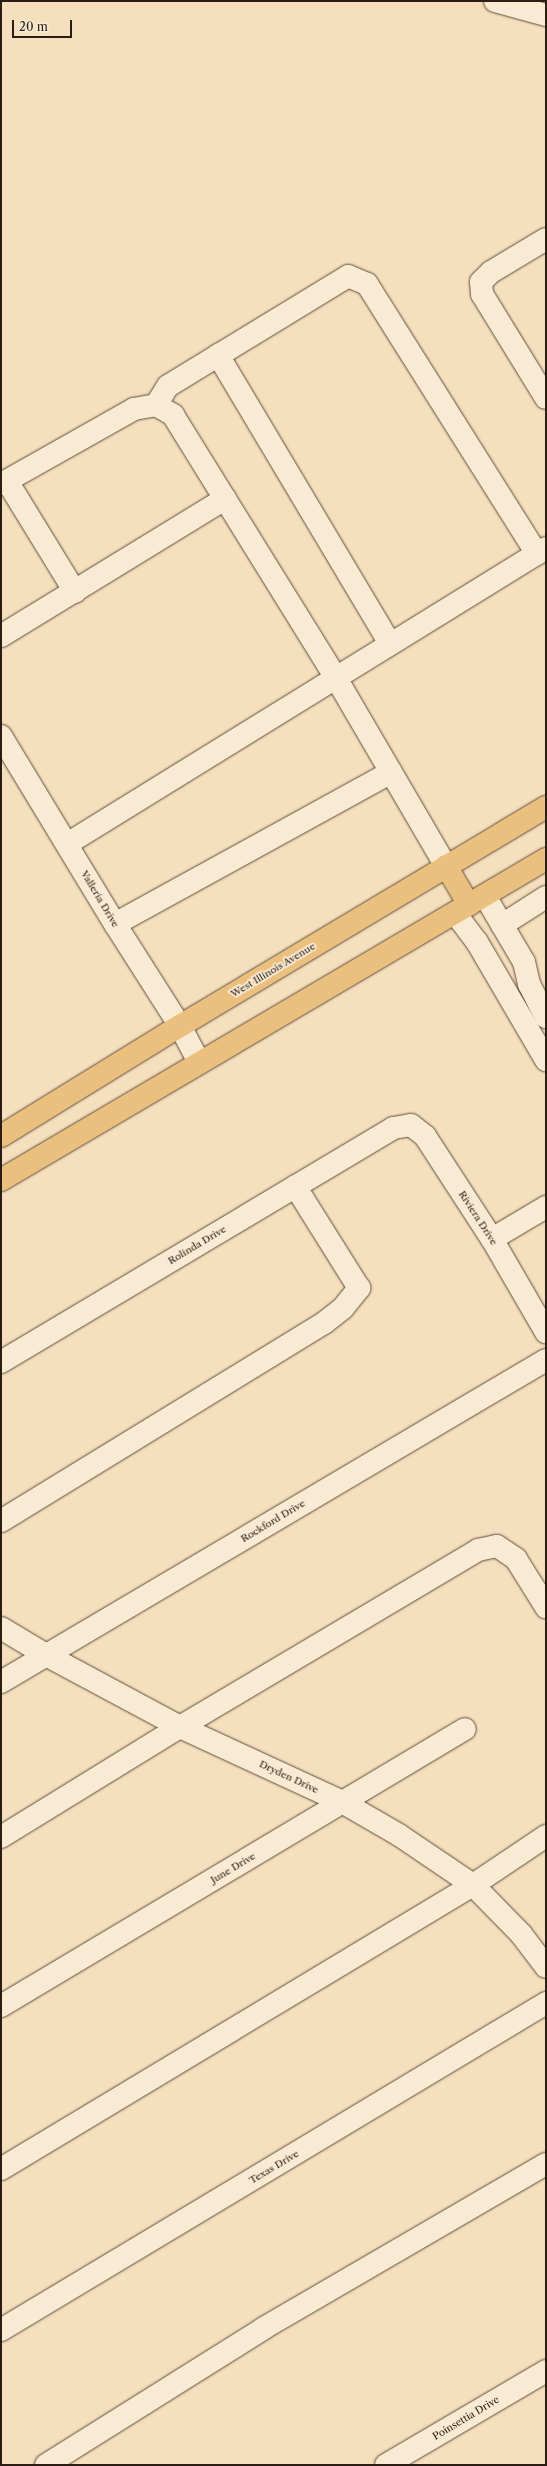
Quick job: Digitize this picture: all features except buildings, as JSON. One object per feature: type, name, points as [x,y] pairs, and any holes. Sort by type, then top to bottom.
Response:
[{"type":"main road","name":"West Illinois Avenue","points":[[1,1136],[180,1026],[546,807]]},
{"type":"main road","points":[[1,1180],[546,859]]},
{"type":"main road","points":[[446,866],[470,904]]},
{"type":"street","points":[[495,1],[546,15]]},
{"type":"street","points":[[546,239],[491,272],[481,282],[482,294],[546,398]]},
{"type":"street","points":[[67,844],[541,551],[367,284],[348,276],[168,386],[156,405]]},
{"type":"street","points":[[218,355],[390,644]]},
{"type":"street","points":[[75,592],[4,483],[134,409],[156,405],[173,415],[336,678],[446,866]]},
{"type":"street","points":[[1,636],[225,499]]},
{"type":"street","name":"Valleria Drive","points":[[1,736],[115,924],[180,1026],[199,1062]]},
{"type":"street","points":[[115,924],[391,772]]},
{"type":"street","points":[[502,925],[546,897]]},
{"type":"street","points":[[470,904],[502,925],[524,962],[529,984],[546,1017]]},
{"type":"street","points":[[470,904],[477,942],[546,1060]]},
{"type":"street","name":"Riviera Drive","points":[[393,1128],[411,1125],[425,1136],[492,1239],[546,1332]]},
{"type":"street","name":"Rolinda Drive","points":[[1,1362],[393,1128]]},
{"type":"street","points":[[1,1521],[324,1324],[343,1308],[360,1288],[295,1186]]},
{"type":"street","points":[[492,1239],[546,1207]]},
{"type":"street","name":"Rockford Drive","points":[[1,1682],[546,1360]]},
{"type":"street","points":[[1,1837],[180,1727],[478,1550],[496,1546],[516,1559],[546,1607]]},
{"type":"street","name":"Dryden Drive","points":[[1,1628],[46,1655],[180,1727],[342,1802],[399,1835],[474,1886],[521,1934],[546,1967]]},
{"type":"street","name":"June Drive","points":[[1,2006],[465,1729]]},
{"type":"street","points":[[1,2169],[474,1886],[546,1836]]},
{"type":"street","name":"Texas Drive","points":[[1,2330],[546,2003]]},
{"type":"street","points":[[46,2465],[264,2328],[546,2164]]},
{"type":"street","name":"Poinsettia Drive","points":[[386,2465],[546,2371]]}]
